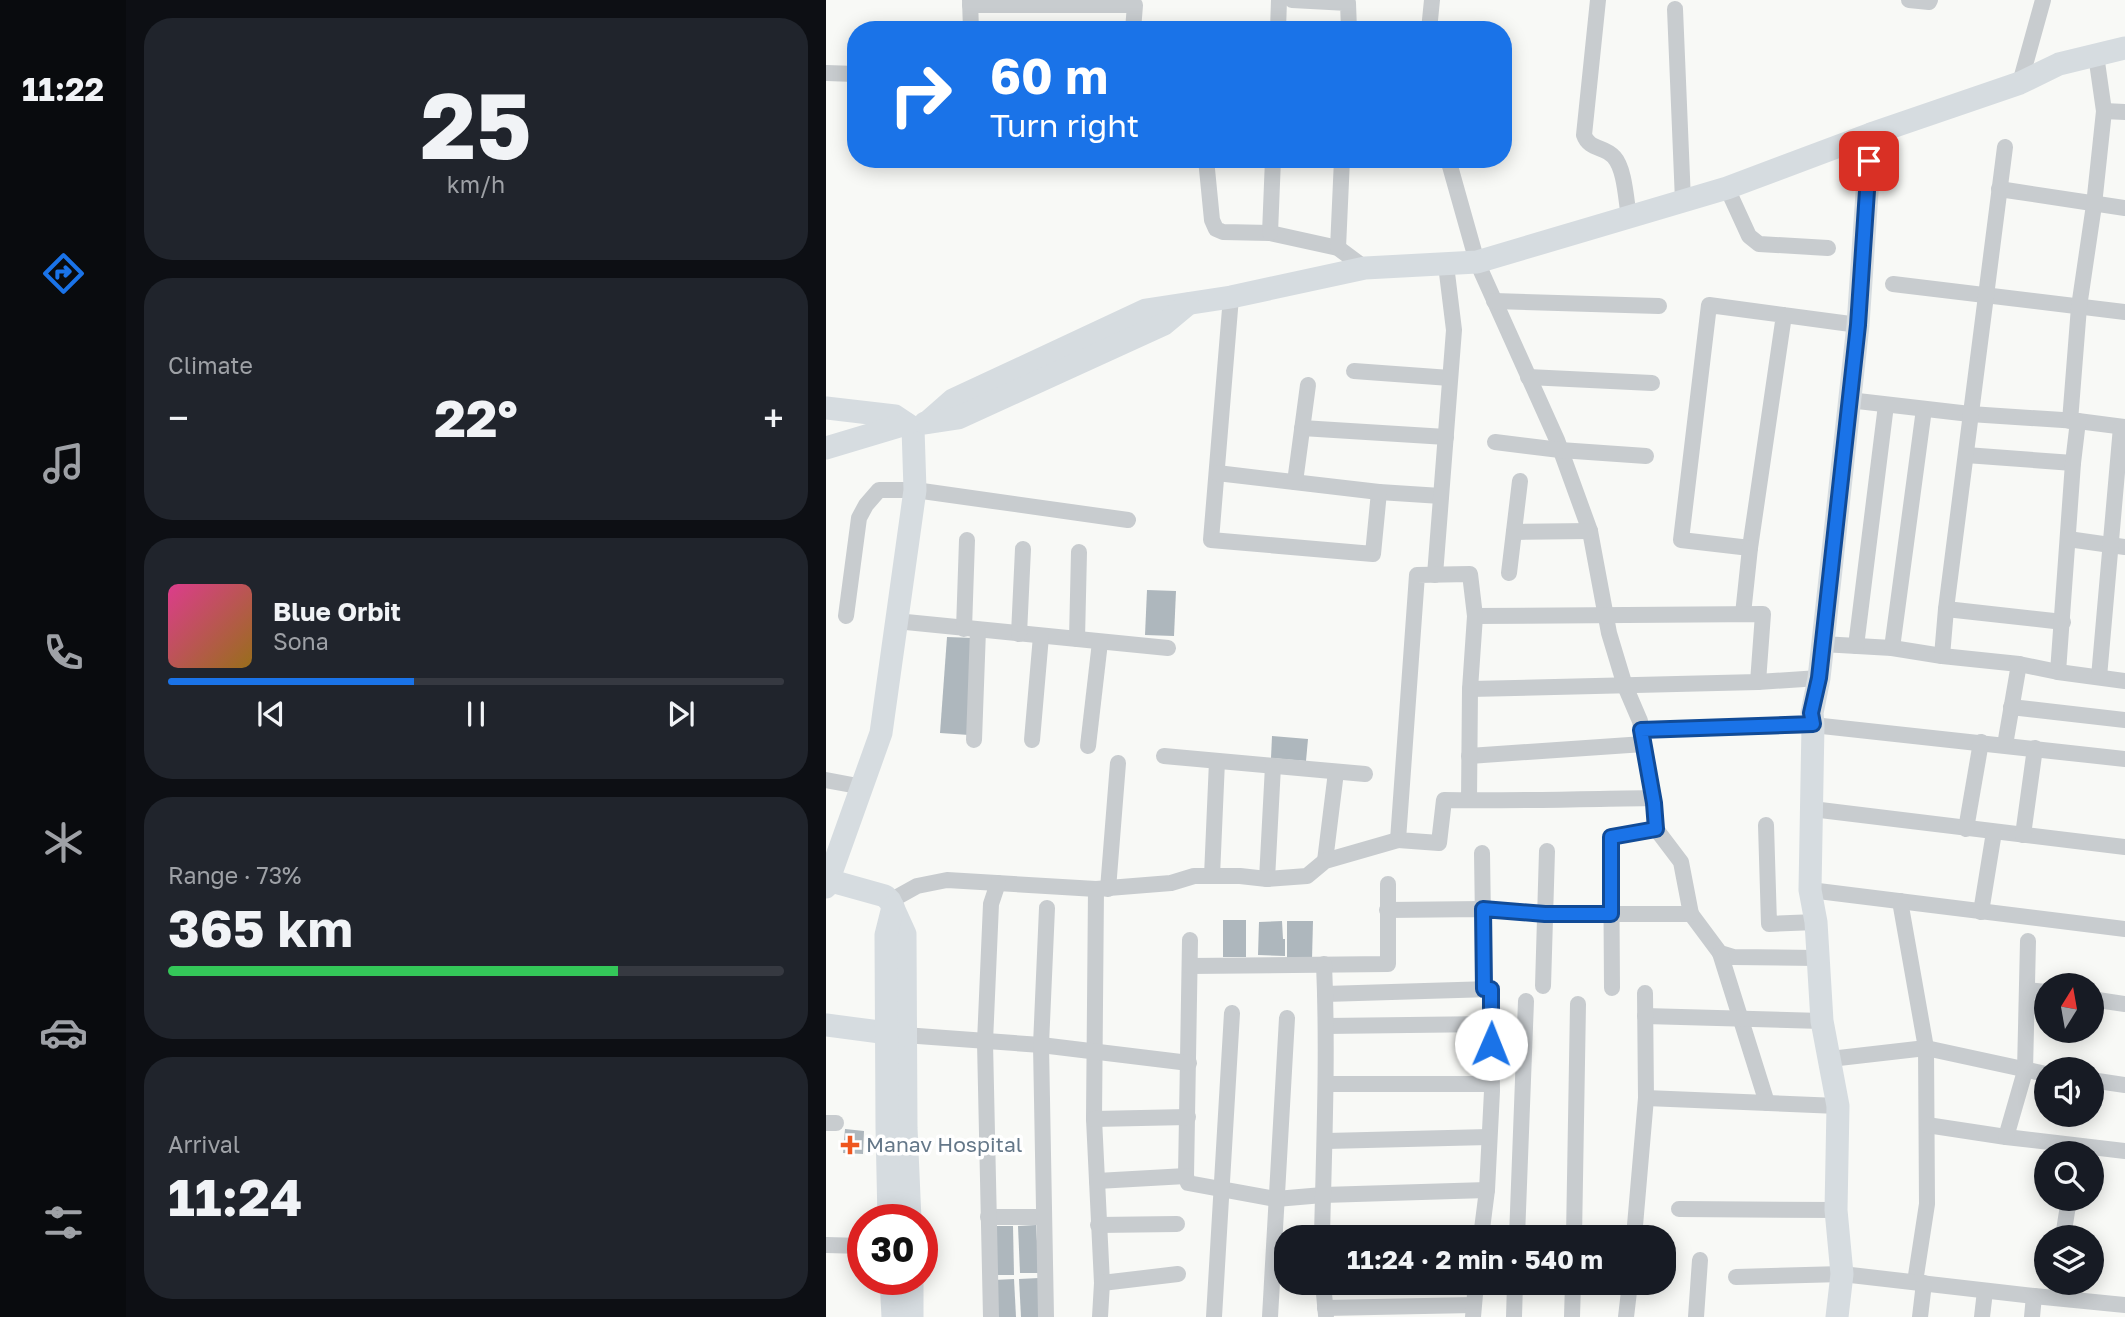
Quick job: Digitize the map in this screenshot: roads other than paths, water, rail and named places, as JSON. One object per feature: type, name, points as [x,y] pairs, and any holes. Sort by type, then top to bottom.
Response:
[{"type":"street","points":[[1278,21],[1279,0]]},
{"type":"street","points":[[1292,0],[1348,3],[1349,21]]},
{"type":"street","points":[[1430,21],[1432,0]]},
{"type":"street","points":[[1598,0],[1584,135],[1591,146],[1611,154],[1616,159],[1629,217]]},
{"type":"street","points":[[1909,0],[1923,3],[1930,0]]},
{"type":"street","points":[[2021,83],[2043,0]]},
{"type":"street","points":[[971,21],[970,2],[1135,2],[1134,21]]},
{"type":"street","points":[[1675,9],[1684,201]]},
{"type":"street","points":[[826,448],[916,425],[958,418],[1164,324],[1188,303],[1231,297],[1365,268],[1477,262],[1727,188],[1871,134],[2021,83],[2059,64],[2125,48]]},
{"type":"street","points":[[2058,672],[2073,463],[2079,307],[2104,111],[2096,55]]},
{"type":"street","points":[[826,73],[847,74]]},
{"type":"street","points":[[2104,111],[2125,112]]},
{"type":"street","points":[[1837,1317],[1842,1274],[1836,1210],[1838,1106],[1822,1021],[1816,922],[1810,890],[1811,713],[1819,678],[1858,325],[1871,134]]},
{"type":"street","points":[[1942,656],[2005,147]]},
{"type":"street","points":[[1207,168],[1212,220],[1216,229],[1223,232],[1270,233],[1338,248],[1365,268]]},
{"type":"street","points":[[1270,233],[1273,168]]},
{"type":"street","points":[[1338,248],[1342,168]]},
{"type":"street","points":[[1451,168],[1477,262],[1560,450],[1590,531],[1606,615],[1625,686],[1640,721],[1656,829],[1681,863],[1691,914],[1720,953],[1767,1103]]},
{"type":"street","points":[[1727,188],[1749,236],[1754,241],[1765,245],[1828,248]]},
{"type":"street","points":[[1999,189],[2125,208]]},
{"type":"street","points":[[1435,575],[1454,330],[1446,265]]},
{"type":"street","points":[[1892,284],[2125,312]]},
{"type":"street","points":[[1231,297],[1211,540],[1373,554],[1379,492]]},
{"type":"street","points":[[1494,301],[1660,306]]},
{"type":"street","points":[[1751,548],[1681,540],[1709,305],[1858,325]]},
{"type":"street","points":[[1743,614],[1784,315]]},
{"type":"street","points":[[1353,371],[1450,378]]},
{"type":"street","points":[[1528,377],[1652,383]]},
{"type":"street","points":[[1295,482],[1308,385]]},
{"type":"street","points":[[1849,400],[2123,427],[2118,546],[2099,677]]},
{"type":"street","points":[[1857,646],[1886,405]]},
{"type":"street","points":[[826,408],[895,416],[916,425]]},
{"type":"street","points":[[1892,648],[1924,409]]},
{"type":"street","points":[[892,904],[876,893],[827,883],[881,733],[915,490],[916,425]]},
{"type":"street","points":[[1302,428],[1446,437]]},
{"type":"street","points":[[1494,442],[1646,456]]},
{"type":"street","points":[[1966,455],[2073,463]]},
{"type":"street","points":[[1217,473],[1379,492],[1441,496]]},
{"type":"street","points":[[1509,573],[1520,481]]},
{"type":"street","points":[[846,616],[859,518],[878,490],[915,490],[1128,520]]},
{"type":"street","points":[[1514,532],[1590,531]]},
{"type":"street","points":[[2068,539],[2118,546]]},
{"type":"street","points":[[967,540],[974,740]]},
{"type":"street","points":[[1019,634],[1023,549]]},
{"type":"street","points":[[1077,639],[1079,552]]},
{"type":"street","points":[[1398,840],[1417,575],[1470,574],[1475,616],[1470,689],[1468,800]]},
{"type":"street","points":[[1946,609],[2063,622]]},
{"type":"street","points":[[1475,616],[1763,614],[1758,682]]},
{"type":"street","points":[[896,621],[1168,648]]},
{"type":"street","points":[[1032,740],[1041,636]]},
{"type":"street","points":[[1088,746],[1100,642]]},
{"type":"street","points":[[1822,644],[1892,648],[2125,681]]},
{"type":"street","points":[[2005,745],[2019,664]]},
{"type":"street","points":[[1470,689],[1819,678]]},
{"type":"street","points":[[2011,707],[2125,720]]},
{"type":"street","points":[[1469,757],[1642,737],[1813,724],[2125,759]]},
{"type":"street","points":[[1966,829],[1981,743]]},
{"type":"street","points":[[2023,835],[2035,748]]},
{"type":"street","points":[[1164,756],[1365,774]]},
{"type":"street","points":[[1213,876],[1217,761]]},
{"type":"street","points":[[1100,1317],[1102,1283],[1093,1051],[1102,889],[1118,763]]},
{"type":"street","points":[[1267,879],[1273,766]]},
{"type":"street","points":[[1325,862],[1336,772]]},
{"type":"street","points":[[826,780],[863,787]]},
{"type":"street","points":[[909,1204],[906,1128],[886,935],[892,904],[926,883],[947,880],[1102,889],[1171,883],[1194,876],[1267,879],[1307,876],[1325,862],[1398,840],[1440,842],[1444,800],[1653,798]]},
{"type":"street","points":[[1812,809],[2125,847]]},
{"type":"street","points":[[1766,825],[1769,924],[1816,922]]},
{"type":"street","points":[[1612,988],[1611,837],[1656,829]]},
{"type":"street","points":[[1982,912],[1994,832]]},
{"type":"street","points":[[1543,986],[1547,851]]},
{"type":"street","points":[[1482,853],[1484,989]]},
{"type":"street","points":[[991,1317],[985,1042],[991,904],[998,883]]},
{"type":"street","points":[[1190,966],[1388,964],[1388,884]]},
{"type":"street","points":[[1810,890],[2125,929]]},
{"type":"street","points":[[1900,901],[1926,1048],[1927,1204],[1919,1283],[1920,1317]]},
{"type":"street","points":[[1046,1317],[1041,1045],[1047,908]]},
{"type":"street","points":[[1387,910],[1483,909],[1545,914],[1691,914]]},
{"type":"street","points":[[1190,940],[1188,1183],[1276,1199],[1487,1190]]},
{"type":"street","points":[[2006,1137],[2025,1071],[2028,941]]},
{"type":"street","points":[[1720,953],[1733,957],[1817,958]]},
{"type":"street","points":[[1322,1225],[1326,1141],[1324,964]]},
{"type":"street","points":[[1325,994],[1491,989],[1492,1084],[1487,1190],[1483,1225]]},
{"type":"street","points":[[2027,990],[2034,991]]},
{"type":"street","points":[[1635,1225],[1646,1098],[1645,993]]},
{"type":"street","points":[[2104,1001],[2125,1004]]},
{"type":"street","points":[[1517,1225],[1526,1002]]},
{"type":"street","points":[[1574,1225],[1578,1004]]},
{"type":"street","points":[[1213,1317],[1232,1013]]},
{"type":"street","points":[[1645,1016],[1822,1021]]},
{"type":"street","points":[[1270,1317],[1287,1018]]},
{"type":"street","points":[[1326,1026],[1491,1024]]},
{"type":"street","points":[[826,1025],[896,1034],[1041,1045],[1189,1063]]},
{"type":"street","points":[[889,1204],[887,1127],[896,1034]]},
{"type":"street","points":[[1830,1059],[1926,1048],[2034,1072]]},
{"type":"street","points":[[2104,1082],[2125,1085]]},
{"type":"street","points":[[1326,1084],[1492,1084]]},
{"type":"street","points":[[1646,1098],[1838,1106]]},
{"type":"street","points":[[1094,1119],[1188,1117]]},
{"type":"street","points":[[1927,1125],[2125,1151]]},
{"type":"street","points":[[1326,1141],[1489,1137]]},
{"type":"street","points":[[1097,1181],[1186,1176]]},
{"type":"street","points":[[1679,1209],[1836,1210]]},
{"type":"street","points":[[988,1217],[1043,1217]]},
{"type":"street","points":[[1098,1225],[1177,1224]]},
{"type":"street","points":[[826,1245],[847,1246]]},
{"type":"street","points":[[1696,1317],[1700,1260]]},
{"type":"street","points":[[1102,1283],[1178,1274]]},
{"type":"street","points":[[1736,1277],[1842,1274],[2038,1295]]},
{"type":"street","points":[[1982,1317],[1985,1291]]},
{"type":"street","points":[[892,1295],[893,1317]]},
{"type":"street","points":[[912,1295],[912,1317]]},
{"type":"street","points":[[1514,1317],[1515,1295]]},
{"type":"street","points":[[1572,1317],[1573,1295]]},
{"type":"street","points":[[1626,1317],[1629,1295]]},
{"type":"street","points":[[2077,1295],[2125,1304]]},
{"type":"street","points":[[2032,1317],[2034,1296]]},
{"type":"street","points":[[1326,1312],[1473,1311]]},
{"type":"place","name":"Manav Hospital","points":[[850,1145]]}]
